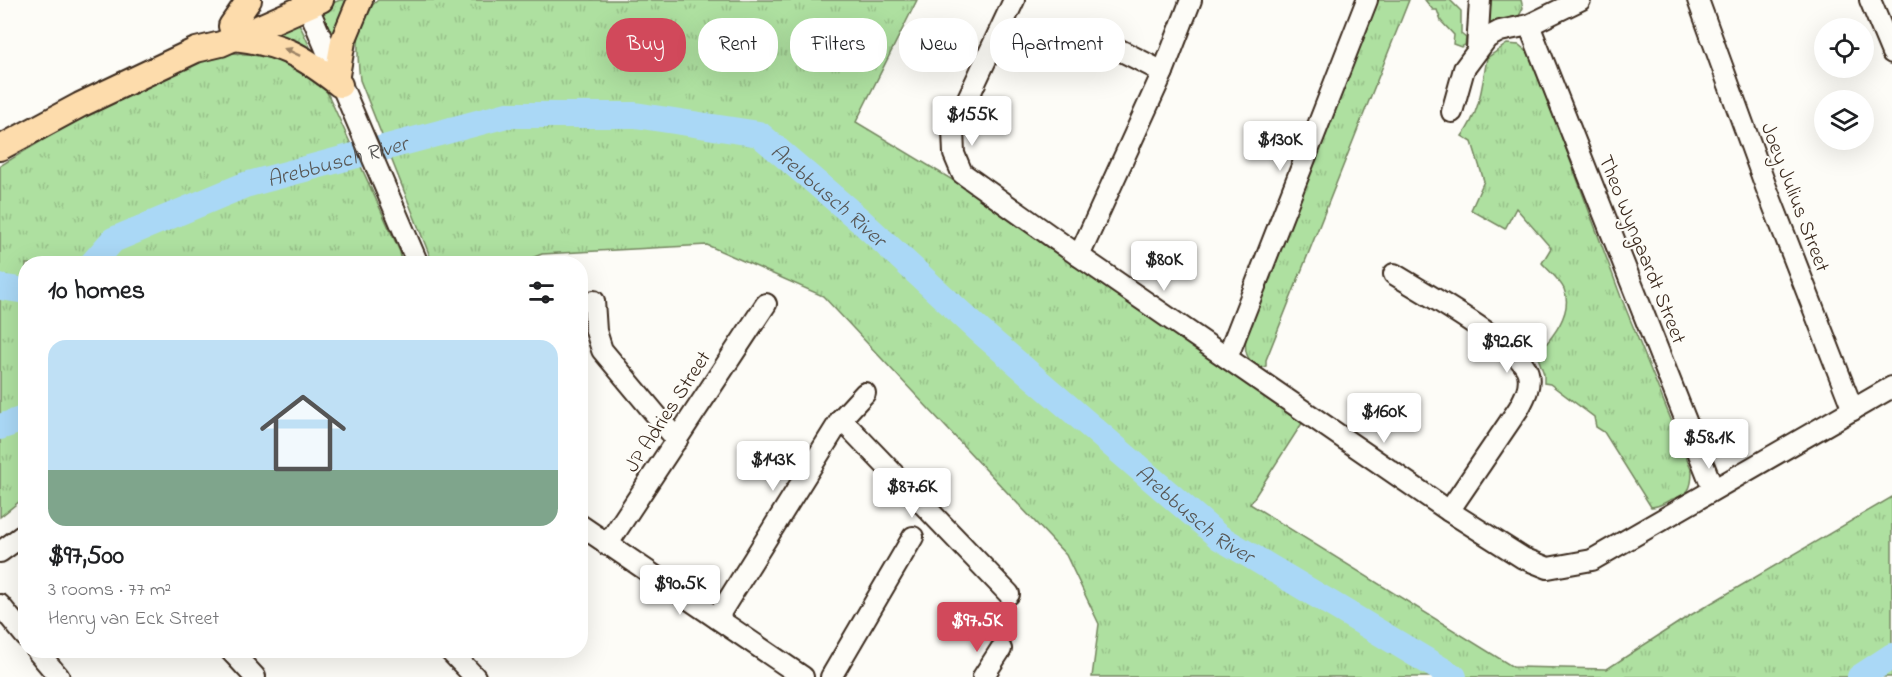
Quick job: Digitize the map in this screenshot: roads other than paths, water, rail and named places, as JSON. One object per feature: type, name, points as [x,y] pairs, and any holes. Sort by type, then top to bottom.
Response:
[{"type":"main road","points":[[232,32],[249,0]]},
{"type":"main road","points":[[232,32],[290,50],[339,80],[343,41],[360,0]]},
{"type":"main road","points":[[0,148],[80,105],[232,32],[305,1]]},
{"type":"street","points":[[1014,0],[955,124],[952,142],[954,154],[962,172],[1079,256],[1449,511],[1523,558],[1548,568],[1592,560],[1892,387]]},
{"type":"street","points":[[1079,256],[1163,72],[1191,0]]},
{"type":"street","points":[[1227,358],[1367,0]]},
{"type":"street","points":[[1477,49],[1480,0]]},
{"type":"street","points":[[1452,112],[1464,69],[1477,49],[1500,31],[1529,26],[1580,0]]},
{"type":"street","name":"Joey Julius Street","points":[[1698,0],[1766,188],[1853,410]]},
{"type":"street","points":[[1870,0],[1892,53]]},
{"type":"street","points":[[305,1],[415,256]]},
{"type":"street","name":"Theo Wyngaardt Street","points":[[1529,26],[1713,489]]},
{"type":"street","points":[[1125,53],[1163,72]]},
{"type":"street","points":[[1394,274],[1512,350],[1528,372],[1527,394],[1449,511]]},
{"type":"street","points":[[594,301],[596,330],[602,350],[677,440]]},
{"type":"street","name":"JP Adries Street","points":[[608,545],[766,304]]},
{"type":"street","points":[[717,618],[841,419],[865,393]]},
{"type":"street","points":[[841,419],[1009,594]]},
{"type":"street","points":[[588,531],[803,677]]},
{"type":"street","points":[[831,677],[913,537]]},
{"type":"street","points":[[0,552],[18,539]]},
{"type":"street","points":[[0,605],[18,627]]},
{"type":"street","points":[[983,677],[1002,649]]},
{"type":"street","points":[[43,658],[59,677]]},
{"type":"street","points":[[237,658],[255,677]]},
{"type":"street","points":[[457,658],[475,677]]},
{"type":"waterway","name":"Arebbusch River","points":[[99,256],[113,240],[245,185],[507,115],[635,115],[759,134],[862,222],[980,331],[1219,537],[1454,677]]},
{"type":"waterway","name":"Arebbusch River","points":[[0,287],[18,290]]},
{"type":"waterway","points":[[0,427],[18,421]]},
{"type":"waterway","name":"Arebbusch River","points":[[1860,677],[1892,656]]}]
